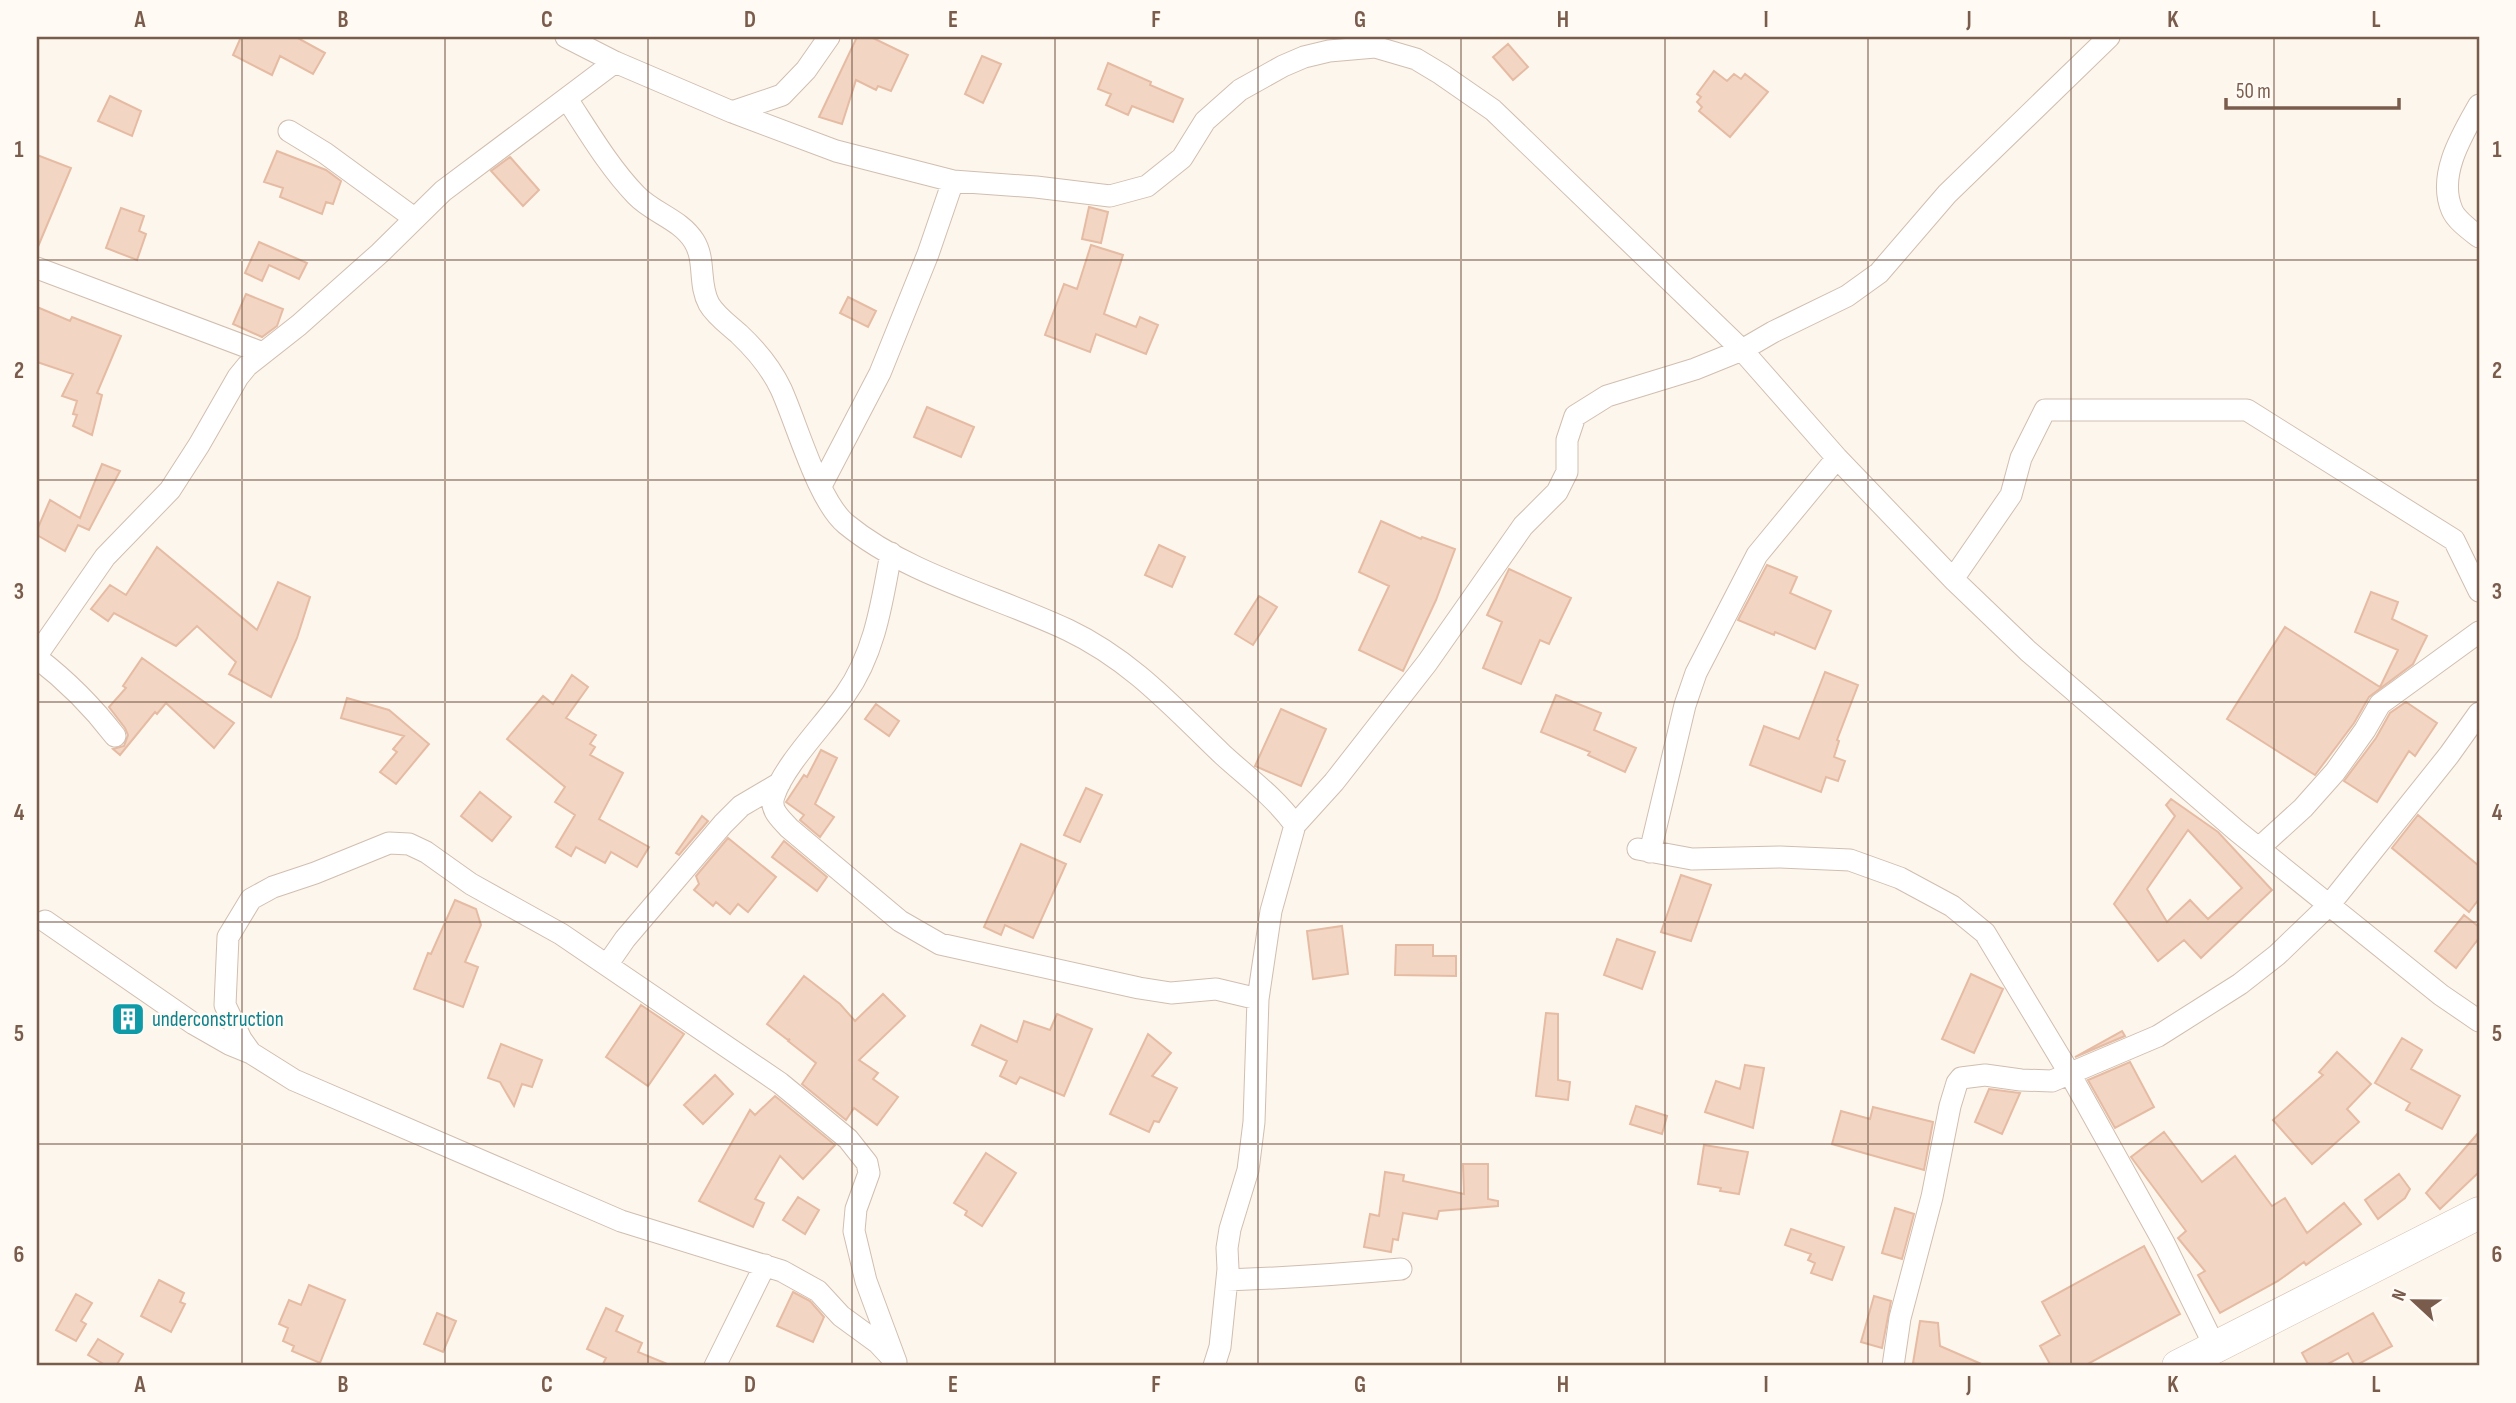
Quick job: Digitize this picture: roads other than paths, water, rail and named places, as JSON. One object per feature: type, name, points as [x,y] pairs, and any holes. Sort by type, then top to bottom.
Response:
[{"type":"street","points":[[566,37],[615,62],[732,112],[836,150],[953,181],[1110,196],[1147,186],[1182,158],[1205,121],[1240,89],[1304,57],[1368,42],[1416,59],[1493,110],[1742,350],[1838,458],[1953,579],[2028,651],[2259,848],[2441,995],[2479,1021]]},
{"type":"street","points":[[732,112],[782,95],[806,70],[829,37]]},
{"type":"street","points":[[1214,1366],[1220,1347],[1230,1229],[1248,1170],[1254,1122],[1258,999],[1271,911],[1296,825],[1334,782],[1427,663],[1523,526],[1557,492],[1567,472],[1567,440],[1575,416],[1607,396],[1695,369],[1742,350],[1847,296],[1879,273],[1947,194],[2109,37]]},
{"type":"street","points":[[115,736],[87,702],[37,657],[105,557],[170,490],[238,377],[360,272],[443,191],[615,62]]},
{"type":"street","points":[[567,99],[637,197],[677,223],[695,243],[709,304],[766,363],[781,388],[833,512],[862,536],[891,553],[952,583],[1072,631],[1111,654],[1148,681],[1174,705],[1282,807],[1296,825]]},
{"type":"street","points":[[2479,105],[2447,173],[2446,188],[2452,212],[2479,237]]},
{"type":"street","points":[[289,131],[325,153],[414,218]]},
{"type":"street","points":[[821,486],[880,373],[928,254],[953,181]]},
{"type":"street","points":[[37,268],[263,353]]},
{"type":"street","points":[[1953,579],[2011,495],[2021,458],[2045,410],[2246,410],[2454,540],[2479,591]]},
{"type":"street","points":[[1838,458],[1757,555],[1696,673],[1644,851],[1692,859],[1780,857],[1850,860],[1900,878],[1952,906],[1986,933],[2070,1074],[2164,1243],[2215,1347]]},
{"type":"street","points":[[891,553],[878,623],[864,662],[846,694],[780,783],[773,799],[773,808],[789,828],[900,921],[940,944],[1139,988],[1171,993],[1216,989],[1258,999]]},
{"type":"street","points":[[2259,848],[2303,808],[2334,772],[2365,730],[2380,704],[2479,632]]},
{"type":"street","points":[[1893,1366],[1900,1318],[1932,1197],[1957,1083],[1966,1076],[1985,1075],[2052,1081],[2158,1036],[2240,984],[2277,955],[2330,904],[2449,755],[2479,713]]},
{"type":"street","points":[[607,965],[625,939],[723,824],[741,806],[780,783]]},
{"type":"street","points":[[251,1053],[241,1039],[225,1005],[228,937],[251,899],[273,887],[315,873],[389,842],[409,844],[426,852],[471,884],[561,934],[607,965],[780,1083],[848,1139],[867,1163],[869,1173],[856,1209],[854,1231],[866,1281],[898,1364]]},
{"type":"street","points":[[45,921],[194,1024],[251,1053],[294,1080],[621,1221],[782,1270],[818,1291],[841,1316],[878,1343],[898,1364]]},
{"type":"street","points":[[2178,1366],[2479,1213]]},
{"type":"street","points":[[715,1366],[765,1265]]},
{"type":"street","points":[[1227,1280],[1303,1278],[1401,1269]]},
{"type":"place","name":"underconstruction","points":[[128,1019]]}]
